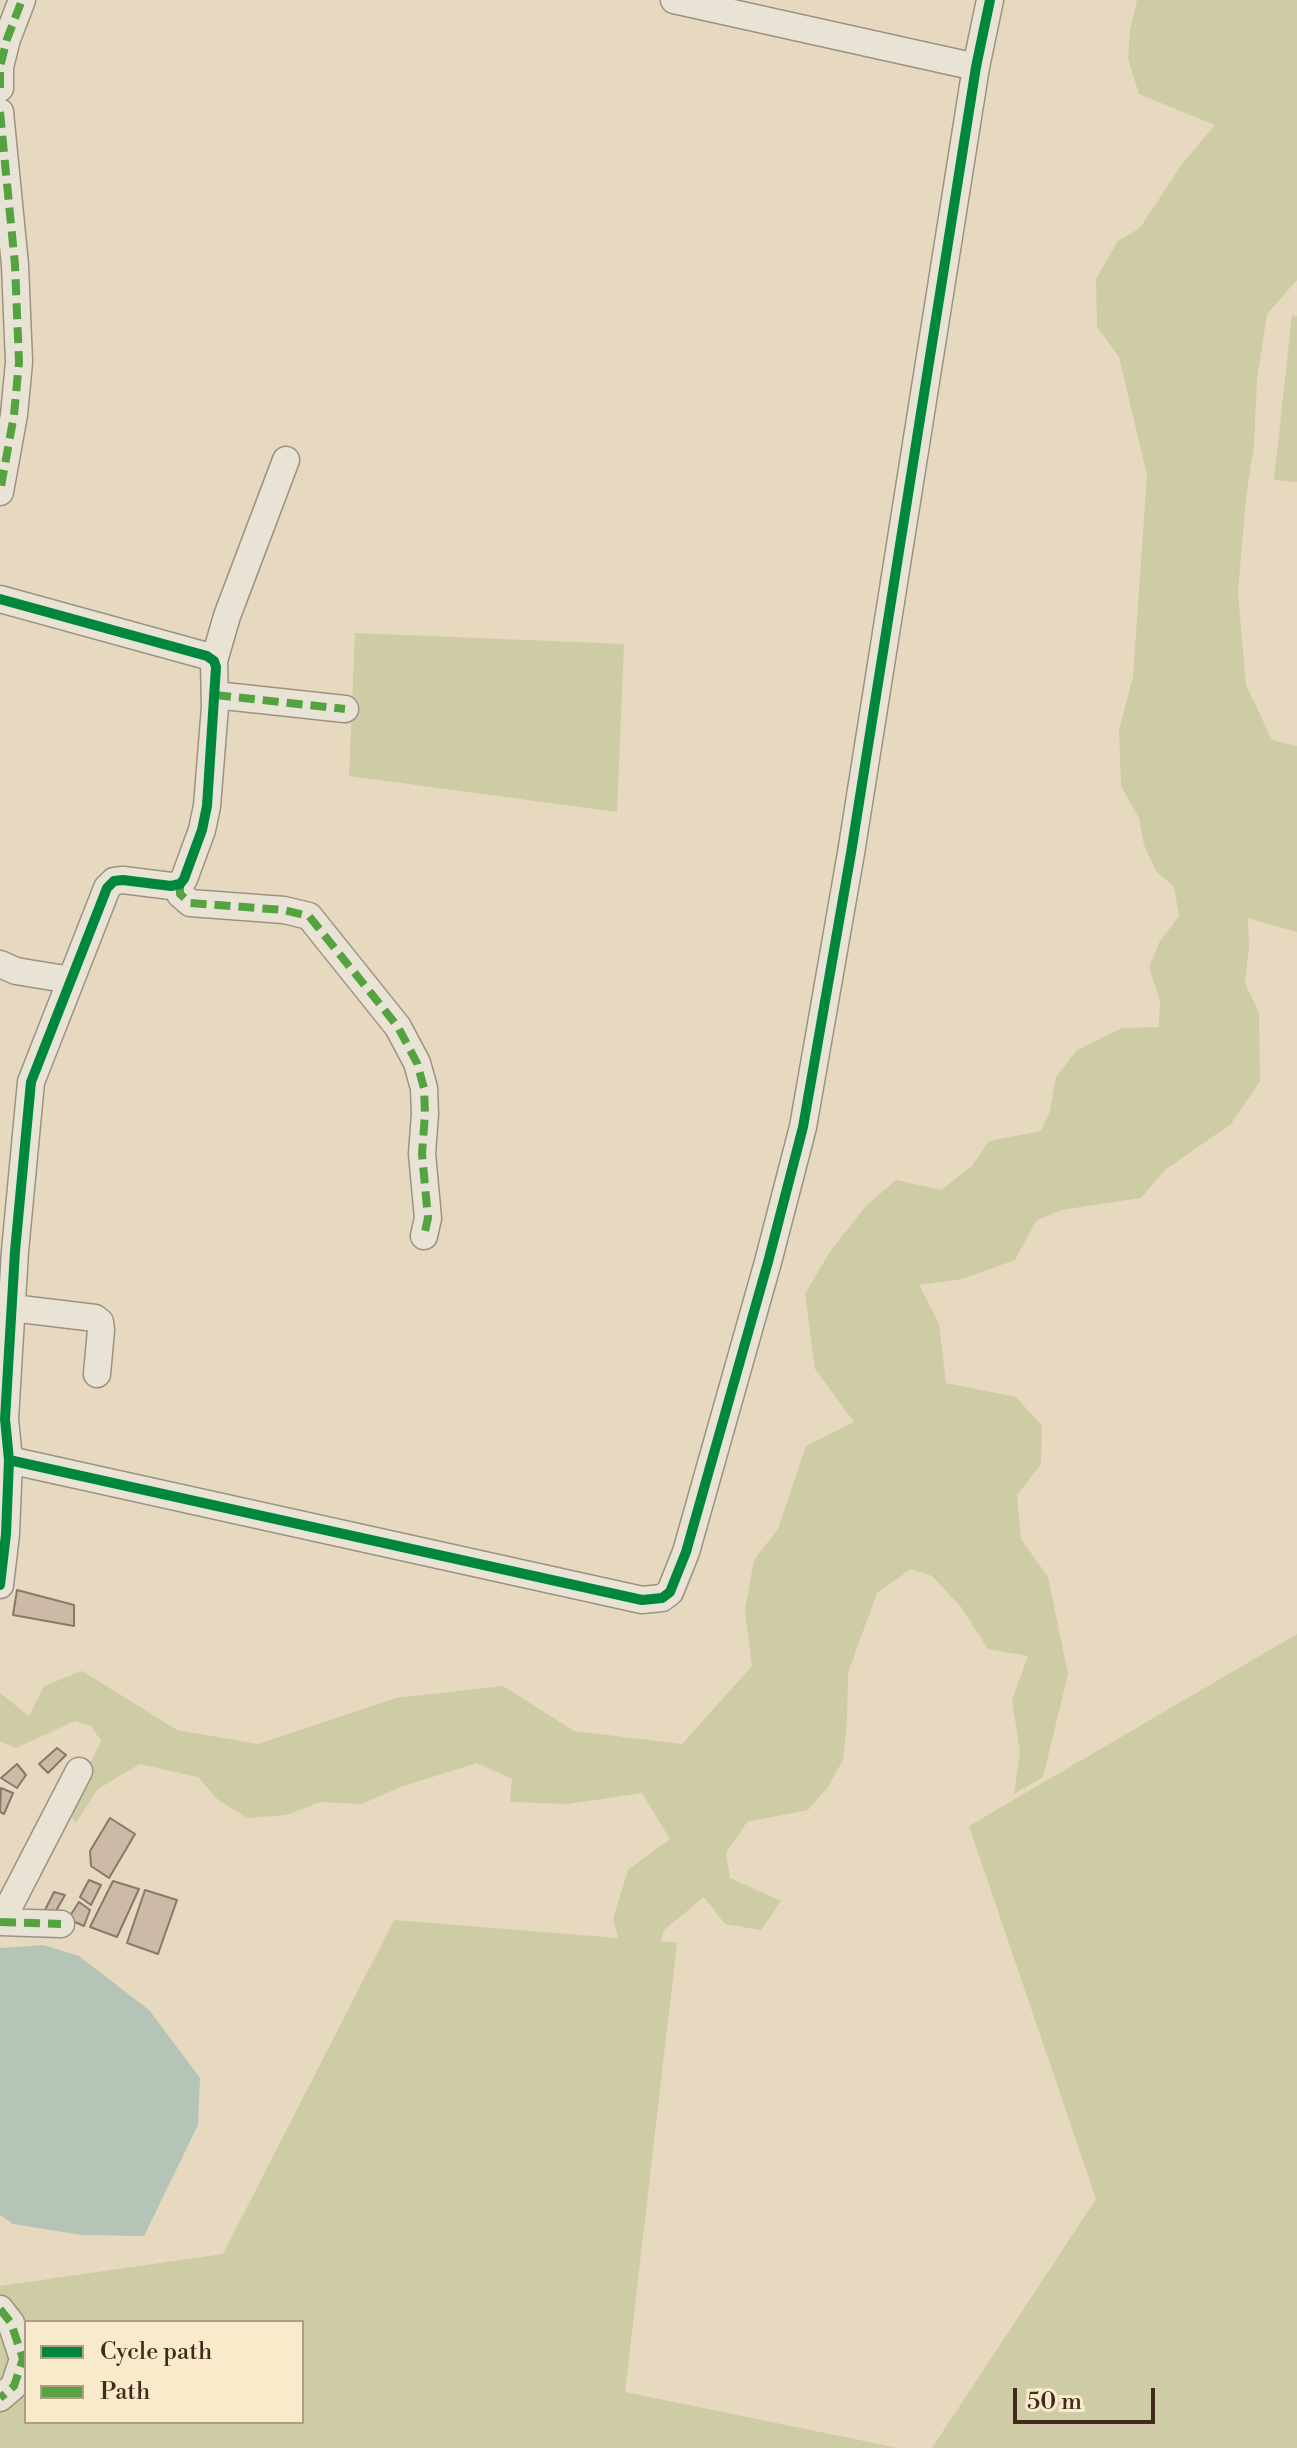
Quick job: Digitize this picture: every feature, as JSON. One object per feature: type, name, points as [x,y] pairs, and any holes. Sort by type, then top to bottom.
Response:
[{"type":"street","points":[[0,88],[3,38],[22,0]]},
{"type":"street","points":[[674,0],[976,67]]},
{"type":"street","points":[[9,1460],[642,1600],[662,1598],[670,1592],[686,1552],[803,1127],[854,837],[976,67],[990,0]]},
{"type":"street","points":[[0,112],[15,265],[19,362],[14,415],[0,492]]},
{"type":"street","points":[[286,460],[227,616],[214,661],[215,695],[207,806],[202,830],[180,884],[180,894],[190,903],[284,910],[309,916],[398,1027],[414,1054],[424,1088],[422,1154],[428,1218],[424,1236]]},
{"type":"street","points":[[0,599],[207,656],[214,661]]},
{"type":"street","points":[[215,695],[345,709]]},
{"type":"street","points":[[0,1585],[9,1460],[2,1420],[12,1308],[8,1251],[31,1082],[107,888],[114,881],[180,884]]},
{"type":"street","points":[[0,964],[16,971],[71,980]]},
{"type":"street","points":[[12,1308],[95,1318],[100,1322],[101,1330],[97,1374]]},
{"type":"street","points":[[61,1924],[1,1922],[79,1771]]},
{"type":"street","points":[[0,2309],[11,2323],[23,2359],[14,2386],[0,2398]]},
{"type":"green space","points":[[1137,0],[1297,0],[1297,280],[1267,314],[1257,380],[1254,445],[1238,593],[1246,685],[1272,740],[1297,746],[1297,932],[1248,918],[1245,983],[1259,1013],[1260,1081],[1231,1124],[1165,1170],[1141,1198],[1061,1210],[1036,1221],[1015,1260],[962,1279],[919,1285],[939,1324],[946,1383],[1016,1397],[1042,1426],[1041,1464],[1017,1495],[1021,1539],[1048,1577],[1068,1674],[1043,1777],[1014,1794],[1020,1752],[1012,1700],[1028,1656],[988,1649],[961,1607],[932,1576],[911,1569],[877,1593],[848,1673],[843,1760],[828,1787],[808,1810],[747,1822],[726,1853],[730,1878],[781,1901],[761,1930],[725,1924],[704,1897],[664,1930],[661,1941],[677,1943],[625,2392],[898,2448],[0,2448],[0,2286],[223,2254],[394,1920],[618,1938],[613,1919],[628,1870],[670,1839],[642,1793],[568,1804],[510,1802],[512,1779],[477,1763],[400,1787],[362,1804],[320,1802],[286,1815],[247,1818],[218,1800],[198,1777],[140,1764],[98,1789],[76,1823],[62,1806],[86,1772],[101,1741],[91,1726],[75,1721],[16,1748],[0,1741],[0,1693],[29,1716],[44,1686],[82,1671],[177,1730],[258,1744],[396,1698],[503,1686],[574,1731],[682,1744],[752,1666],[745,1610],[754,1560],[778,1529],[806,1446],[854,1422],[815,1369],[805,1294],[831,1250],[866,1206],[896,1180],[941,1190],[972,1166],[989,1141],[1041,1131],[1050,1111],[1056,1077],[1077,1050],[1122,1028],[1159,1027],[1160,1001],[1149,967],[1160,941],[1179,916],[1174,887],[1156,871],[1144,845],[1139,818],[1121,786],[1119,730],[1133,677],[1147,475],[1119,357],[1097,327],[1096,279],[1118,241],[1140,228],[1182,164],[1215,125],[1139,94],[1128,59]]},
{"type":"green space","points":[[1292,315],[1297,316],[1297,482],[1274,480]]},
{"type":"green space","points":[[355,633],[624,644],[617,812],[349,776]]},
{"type":"green space","points":[[1297,1634],[1297,2448],[932,2448],[1096,2199],[969,1826]]},
{"type":"shaded area","points":[[43,1945],[79,1956],[149,2010],[200,2078],[198,2125],[144,2236],[82,2235],[13,2224],[0,2215],[0,1948]]},
{"type":"building","points":[[17,1590],[74,1605],[74,1626],[13,1615]]},
{"type":"building","points":[[57,1748],[66,1755],[48,1773],[39,1764]]},
{"type":"building","points":[[17,1764],[26,1775],[17,1788],[1,1778]]},
{"type":"building","points":[[1,1788],[13,1793],[4,1814],[0,1812]]},
{"type":"building","points":[[110,1818],[135,1834],[109,1878],[91,1866],[90,1851]]},
{"type":"building","points":[[89,1880],[101,1885],[91,1905],[80,1897]]},
{"type":"building","points":[[113,1881],[139,1889],[117,1937],[90,1927]]},
{"type":"building","points":[[145,1890],[177,1900],[158,1954],[127,1943]]},
{"type":"building","points":[[54,1892],[65,1895],[52,1918],[44,1912]]},
{"type":"building","points":[[79,1902],[90,1910],[84,1926],[68,1919]]},
{"type":"marked path","points":[[0,88],[0,67],[22,0]]},
{"type":"marked path","points":[[0,112],[15,265],[19,362],[14,415],[0,492]]},
{"type":"marked path","points":[[215,695],[345,709]]},
{"type":"marked path","points":[[180,884],[180,894],[190,903],[284,910],[309,916],[398,1027],[417,1063],[424,1088],[422,1154],[428,1218],[424,1236]]},
{"type":"marked path","points":[[0,1922],[61,1924]]},
{"type":"marked path","points":[[0,2309],[11,2323],[23,2359],[14,2386],[0,2398]]},
{"type":"cycle path","points":[[9,1460],[642,1600],[662,1598],[670,1592],[686,1552],[803,1127],[851,853],[976,67],[990,0]]},
{"type":"cycle path","points":[[0,599],[207,656],[216,667],[207,806],[202,830],[184,879],[180,884],[171,886],[114,881],[107,888],[31,1082],[15,1251],[5,1419],[9,1460],[6,1534],[0,1585]]}]
